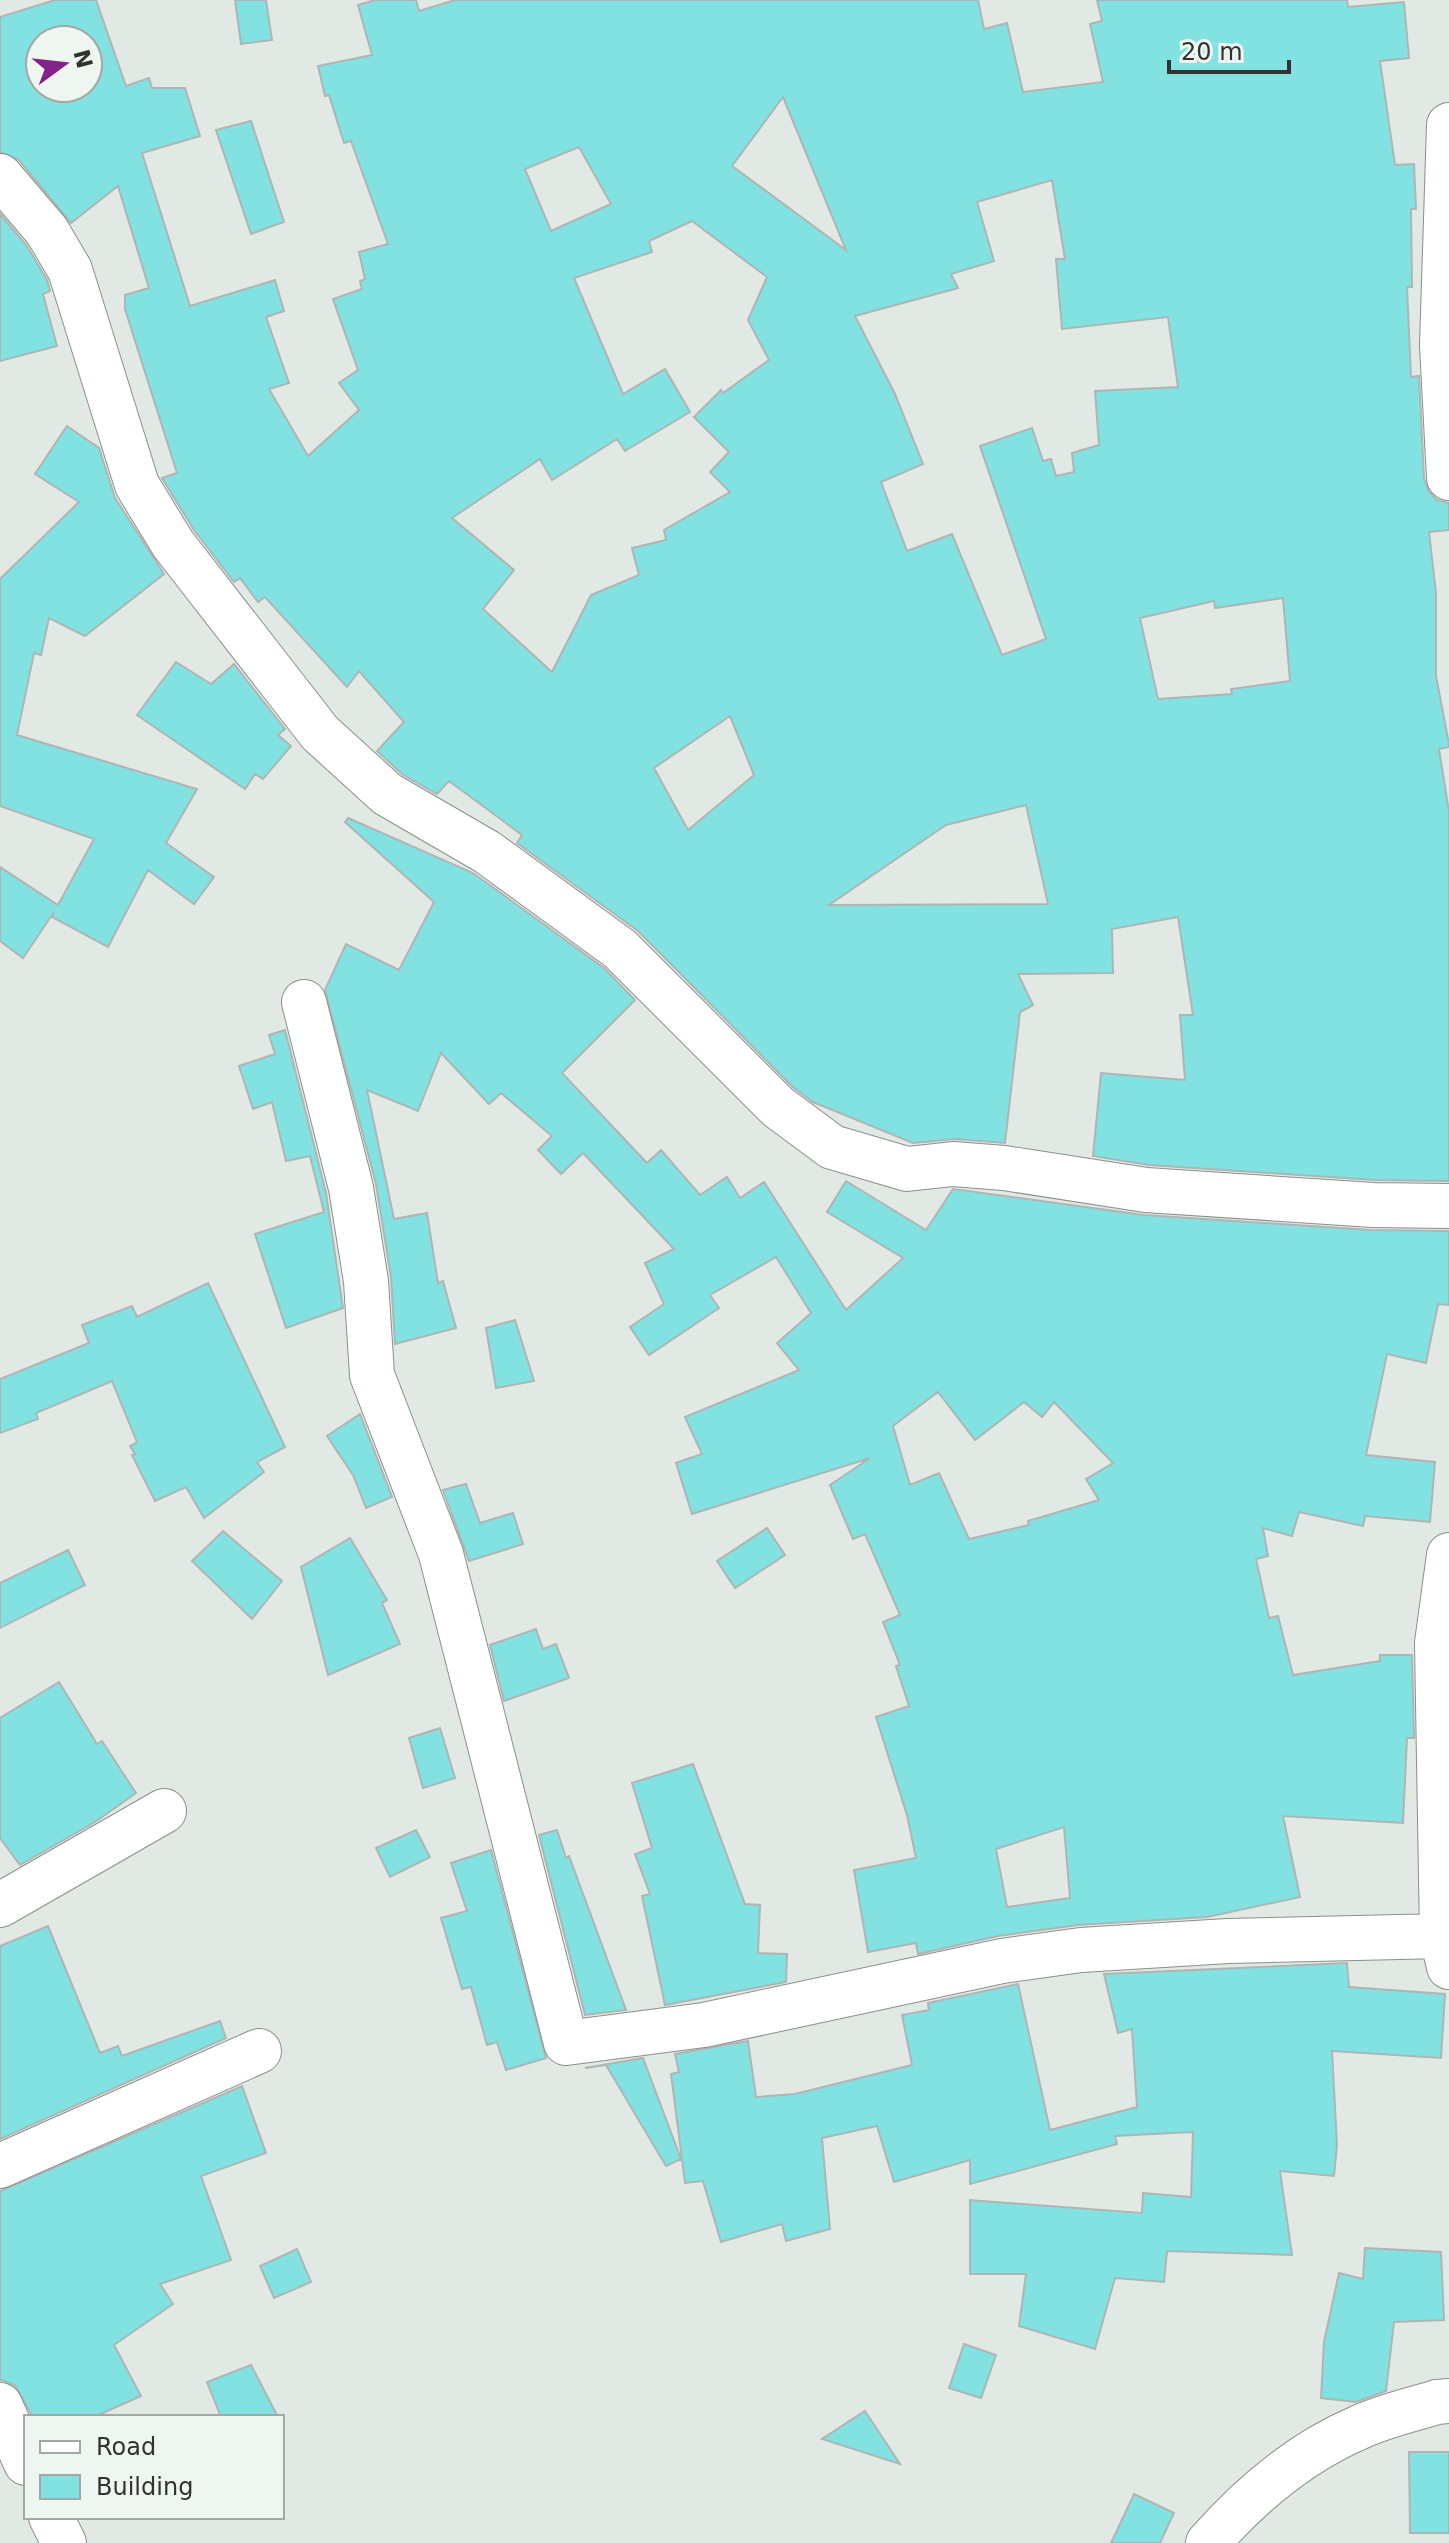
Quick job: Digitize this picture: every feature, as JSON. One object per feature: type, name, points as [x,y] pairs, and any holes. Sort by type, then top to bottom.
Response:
[{"type":"street","points":[[1449,125],[1442,345],[1449,478]]},
{"type":"street","points":[[0,176],[47,231],[70,270],[137,485],[173,544],[320,733],[387,794],[487,852],[620,949],[778,1107],[832,1147],[907,1169],[953,1164],[1004,1168],[1146,1190],[1373,1205],[1449,1206]]},
{"type":"street","points":[[304,1002],[351,1188],[366,1281],[372,1375],[441,1554],[566,2043],[731,2021],[1002,1961],[1081,1950],[1228,1941],[1446,1952],[1437,1643],[1449,1555]]},
{"type":"street","points":[[0,1905],[164,1811]]},
{"type":"street","points":[[0,2166],[259,2051]]},
{"type":"street","points":[[1208,2543],[1236,2511],[1293,2464],[1359,2427],[1449,2401]]},
{"type":"street","points":[[0,2405],[24,2459]]},
{"type":"street","points":[[52,2519],[64,2543]]},
{"type":"building","points":[[55,0],[96,0],[126,86],[149,78],[152,88],[185,88],[200,136],[142,153],[190,306],[275,280],[284,311],[266,317],[289,383],[269,389],[308,456],[359,410],[339,383],[358,370],[333,299],[362,289],[360,281],[365,279],[359,252],[388,244],[351,141],[344,143],[329,95],[325,96],[318,66],[372,55],[358,5],[375,0],[416,0],[419,11],[455,0],[978,0],[984,29],[1007,23],[1023,92],[1103,82],[1090,24],[1102,21],[1097,0],[1347,0],[1348,7],[1404,2],[1409,58],[1380,61],[1395,165],[1414,164],[1416,209],[1411,209],[1412,287],[1407,287],[1411,377],[1419,376],[1424,479],[1429,492],[1437,500],[1449,503],[1449,530],[1429,532],[1436,593],[1436,676],[1449,744],[1449,747],[1439,749],[1449,812],[1449,1181],[1374,1180],[1149,1165],[1093,1156],[1101,1073],[1185,1080],[1180,1015],[1193,1015],[1178,917],[1112,929],[1113,973],[1018,974],[1033,1005],[1020,1012],[1005,1143],[955,1139],[913,1143],[813,1102],[794,1088],[638,931],[517,843],[522,835],[449,781],[437,794],[402,774],[377,751],[404,722],[359,671],[347,687],[265,597],[258,602],[240,578],[234,582],[194,530],[162,478],[177,473],[125,309],[125,295],[149,288],[118,186],[71,223],[19,160],[0,152],[0,17]],"holes":[[[783,97],[846,250],[732,166]],[[579,147],[611,204],[551,231],[525,169]],[[1052,180],[1065,259],[1056,259],[1062,329],[1168,317],[1178,387],[1095,391],[1099,445],[1072,453],[1074,472],[1056,476],[1051,459],[1043,461],[1032,428],[980,446],[1046,639],[1002,655],[952,534],[907,551],[881,482],[923,464],[895,394],[855,316],[958,288],[951,274],[994,261],[977,202]],[[692,221],[767,277],[748,320],[769,360],[723,393],[721,390],[694,417],[729,452],[710,472],[730,492],[664,530],[666,540],[632,548],[639,575],[591,595],[552,672],[483,609],[514,570],[452,518],[540,459],[552,480],[617,439],[625,451],[690,412],[665,369],[623,394],[574,278],[652,252],[649,241]],[[1283,598],[1290,681],[1231,689],[1232,694],[1158,699],[1140,618],[1214,601],[1215,608]],[[730,716],[754,775],[688,830],[654,768]],[[1026,805],[1048,904],[829,905],[946,825]]]},
{"type":"building","points":[[235,0],[266,0],[272,40],[241,44]]},
{"type":"building","points":[[251,121],[284,222],[251,234],[216,130]]},
{"type":"building","points":[[0,214],[27,246],[47,280],[50,291],[43,294],[57,346],[0,361]]},
{"type":"building","points":[[67,426],[99,448],[115,498],[164,574],[85,636],[49,618],[41,655],[34,653],[17,735],[197,789],[166,843],[214,877],[194,904],[148,870],[108,947],[52,917],[54,912],[23,958],[0,941],[0,867],[58,905],[94,839],[0,806],[0,579],[79,502],[35,474]]},
{"type":"building","points":[[176,662],[211,684],[234,664],[285,729],[278,735],[291,746],[263,779],[255,774],[245,789],[137,715]]},
{"type":"building","points":[[348,818],[473,873],[604,968],[635,1000],[562,1073],[647,1163],[661,1150],[700,1195],[727,1177],[740,1198],[764,1182],[846,1310],[903,1258],[827,1212],[846,1181],[926,1230],[953,1189],[1144,1215],[1371,1230],[1449,1231],[1449,1305],[1438,1304],[1426,1363],[1387,1354],[1366,1455],[1435,1462],[1430,1522],[1365,1516],[1363,1526],[1299,1512],[1292,1536],[1263,1528],[1268,1556],[1256,1559],[1269,1618],[1278,1616],[1293,1675],[1380,1661],[1380,1655],[1412,1655],[1414,1738],[1407,1738],[1403,1823],[1283,1816],[1300,1897],[1207,1917],[1078,1925],[998,1936],[918,1954],[916,1943],[868,1952],[854,1870],[916,1858],[907,1815],[876,1717],[909,1706],[896,1666],[900,1665],[883,1622],[900,1615],[865,1534],[853,1539],[830,1485],[870,1458],[692,1514],[676,1463],[702,1454],[685,1417],[799,1370],[777,1343],[811,1313],[776,1257],[710,1295],[719,1308],[649,1355],[630,1327],[664,1304],[645,1263],[674,1249],[583,1153],[561,1174],[538,1150],[552,1136],[501,1093],[489,1104],[441,1053],[418,1111],[367,1090],[394,1219],[427,1213],[438,1283],[443,1281],[456,1328],[395,1344],[391,1277],[376,1184],[325,990],[346,944],[399,970],[434,902],[345,822]],"holes":[[[938,1392],[975,1440],[1024,1402],[1042,1417],[1054,1402],[1113,1463],[1086,1479],[1099,1500],[1028,1521],[1029,1525],[969,1539],[939,1473],[910,1485],[893,1426]],[[1064,1827],[1070,1898],[1007,1907],[996,1849]]]},
{"type":"building","points":[[285,1030],[326,1193],[343,1308],[286,1328],[255,1234],[324,1212],[310,1156],[286,1161],[272,1102],[253,1109],[239,1066],[275,1054],[269,1035]]},
{"type":"building","points":[[208,1283],[285,1447],[257,1462],[264,1472],[204,1518],[186,1487],[155,1501],[132,1455],[135,1454],[130,1446],[137,1442],[112,1381],[36,1413],[38,1419],[0,1433],[0,1379],[89,1343],[82,1325],[132,1306],[137,1317]]},
{"type":"building","points":[[515,1320],[534,1381],[496,1388],[486,1328]]},
{"type":"building","points":[[360,1414],[392,1497],[366,1508],[353,1475],[327,1436]]},
{"type":"building","points":[[466,1484],[480,1523],[513,1513],[523,1544],[469,1561],[443,1490]]},
{"type":"building","points":[[767,1528],[785,1555],[735,1588],[717,1561]]},
{"type":"building","points":[[223,1531],[282,1581],[252,1619],[192,1561]]},
{"type":"building","points":[[350,1538],[387,1600],[382,1603],[400,1644],[328,1675],[301,1567]]},
{"type":"building","points":[[68,1550],[85,1585],[0,1628],[0,1583]]},
{"type":"building","points":[[536,1629],[543,1649],[556,1644],[569,1678],[504,1701],[490,1645]]},
{"type":"building","points":[[59,1682],[97,1744],[102,1741],[136,1793],[95,1822],[20,1865],[0,1838],[0,1718]]},
{"type":"building","points":[[440,1728],[455,1778],[423,1788],[409,1738]]},
{"type":"building","points":[[693,1764],[745,1904],[760,1905],[758,1953],[787,1954],[786,1982],[665,2005],[642,1896],[650,1894],[635,1854],[652,1848],[632,1783]]},
{"type":"building","points":[[416,1830],[430,1857],[390,1877],[376,1848]]},
{"type":"building","points":[[557,1830],[626,2010],[585,2015],[539,1835]]},
{"type":"building","points":[[491,1850],[546,2058],[506,2070],[497,2042],[487,2045],[471,1987],[462,1989],[441,1918],[467,1911],[451,1863]]},
{"type":"building","points":[[48,1926],[100,2053],[118,2046],[122,2056],[220,2021],[226,2038],[0,2139],[0,1946]]},
{"type":"building","points":[[1347,1963],[1349,1987],[1445,1994],[1441,2058],[1332,2051],[1337,2145],[1334,2176],[1280,2171],[1292,2255],[1167,2251],[1164,2282],[1115,2278],[1095,2349],[1019,2326],[1026,2274],[970,2274],[970,2200],[1142,2213],[1143,2193],[1191,2197],[1193,2132],[1115,2136],[1117,2144],[970,2184],[970,2160],[894,2182],[877,2126],[822,2138],[830,2229],[786,2241],[782,2224],[721,2242],[703,2181],[685,2183],[671,2074],[679,2072],[675,2054],[748,2041],[756,2097],[795,2094],[912,2065],[902,2015],[929,2010],[928,2003],[1018,1984],[1050,2130],[1137,2107],[1132,2029],[1118,2033],[1104,1974]]},
{"type":"building","points":[[643,2058],[681,2159],[666,2166],[606,2065],[585,2068]]},
{"type":"building","points":[[242,2086],[266,2153],[201,2176],[231,2260],[160,2284],[173,2304],[114,2345],[141,2396],[98,2415],[32,2415],[15,2385],[0,2380],[0,2191]]},
{"type":"building","points":[[1365,2248],[1441,2252],[1444,2320],[1394,2322],[1386,2391],[1356,2402],[1321,2398],[1324,2342],[1339,2273],[1363,2279]]},
{"type":"building","points":[[297,2249],[311,2282],[274,2298],[260,2266]]},
{"type":"building","points":[[964,2344],[996,2355],[981,2398],[949,2388]]},
{"type":"building","points":[[251,2365],[277,2415],[220,2415],[207,2382]]},
{"type":"building","points":[[865,2411],[900,2464],[822,2439]]},
{"type":"building","points":[[1409,2452],[1449,2452],[1449,2533],[1410,2533]]},
{"type":"building","points":[[1134,2494],[1174,2513],[1160,2543],[1111,2543]]}]
